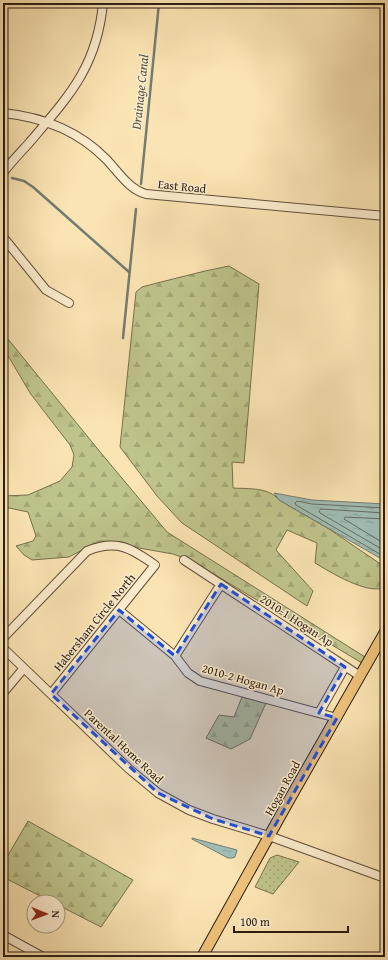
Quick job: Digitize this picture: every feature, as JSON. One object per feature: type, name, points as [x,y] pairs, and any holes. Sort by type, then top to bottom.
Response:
[{"type":"main road","name":"Hogan Road","points":[[202,957],[385,632]]},
{"type":"street","points":[[3,173],[47,122],[81,77],[90,60],[99,31],[103,3]]},
{"type":"street","name":"East Road","points":[[3,113],[47,122],[61,127],[86,141],[107,160],[126,181],[137,190],[146,194],[164,197],[385,216]]},
{"type":"street","points":[[3,237],[46,290],[69,303]]},
{"type":"street","name":"Habersham Circle North","points":[[3,638],[87,551],[99,546],[119,546],[137,552],[155,565],[51,694]]},
{"type":"street","name":"2010-1 Hogan Ap","points":[[184,560],[360,676]]},
{"type":"street","points":[[175,656],[220,584]]},
{"type":"street","name":"2010-2 Hogan Ap","points":[[119,610],[175,656],[188,674],[200,681],[336,718]]},
{"type":"street","name":"Parental Home Road","points":[[3,648],[129,769],[158,793],[189,810],[213,819],[269,836],[385,878]]},
{"type":"street","points":[[319,713],[345,666]]},
{"type":"street","points":[[3,693],[24,668]]},
{"type":"street","points":[[3,935],[43,957]]},
{"type":"highlighted area","points":[[221,584],[345,667],[319,713],[337,718],[269,836],[213,819],[158,793],[51,694],[119,610],[175,656]]},
{"type":"green space","points":[[229,266],[259,284],[244,463],[232,462],[233,488],[252,489],[270,493],[279,500],[329,529],[385,567],[385,587],[378,589],[360,586],[315,563],[317,543],[287,530],[276,550],[313,591],[307,606],[182,523],[157,496],[120,447],[136,292],[142,287]]},
{"type":"green space","points":[[3,333],[167,532],[365,657],[362,663],[192,561],[173,554],[139,548],[122,542],[99,541],[69,557],[32,560],[24,555],[16,546],[33,541],[36,536],[28,512],[9,508],[3,509],[3,496],[28,495],[60,481],[72,467],[74,455],[70,445],[30,393],[3,347]]},
{"type":"green space","points":[[242,697],[266,703],[250,739],[231,749],[206,738],[219,715],[234,717]]},
{"type":"green space","points":[[28,821],[133,880],[101,927],[66,909],[66,894],[36,894],[3,877],[3,864]]},
{"type":"green space","points":[[277,855],[299,862],[273,894],[255,887],[270,858]]},
{"type":"water","points":[[274,493],[312,500],[385,504],[385,561],[279,500]]},
{"type":"water","points":[[192,838],[237,850],[235,857],[228,858]]},
{"type":"waterway","name":"Drainage Canal","points":[[141,184],[159,3]]},
{"type":"waterway","points":[[12,178],[24,181],[33,187],[129,272]]},
{"type":"waterway","name":"Drainage Canal","points":[[123,338],[136,209]]}]
